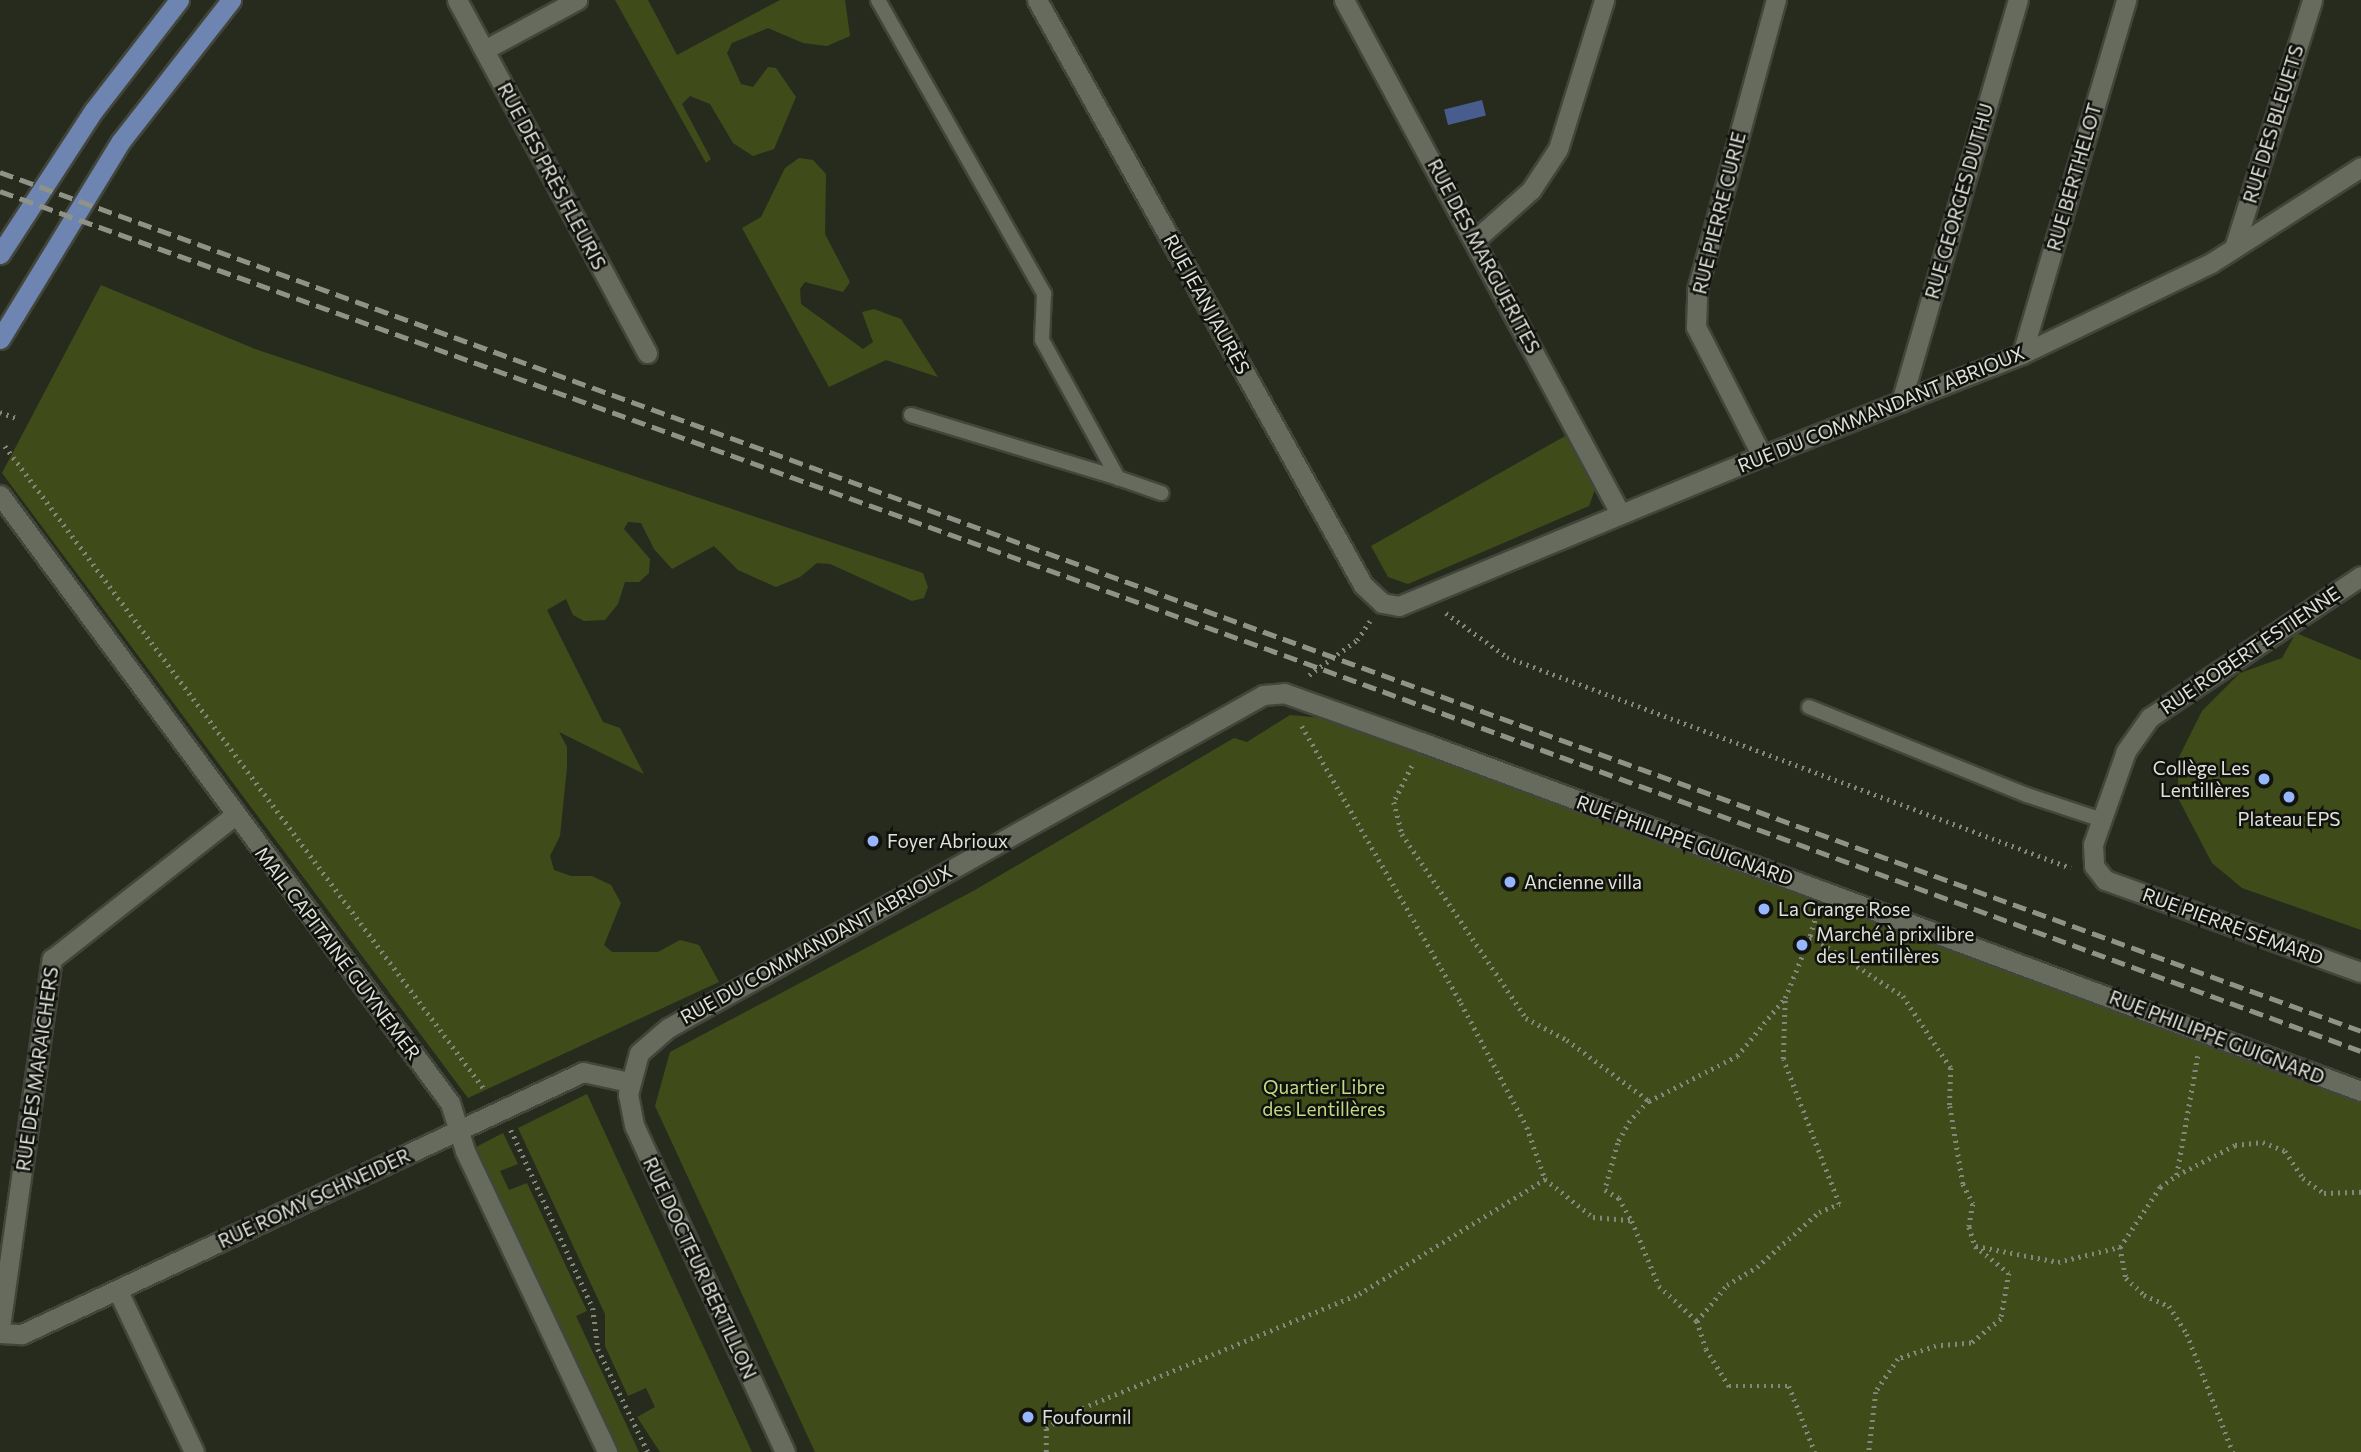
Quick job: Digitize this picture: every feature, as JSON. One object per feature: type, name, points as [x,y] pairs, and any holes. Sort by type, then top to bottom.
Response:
[{"type":"main road","points":[[0,254],[94,110],[180,0]]},
{"type":"main road","points":[[0,339],[121,141],[231,0]]},
{"type":"street","name":"RUE DES PRÈS FLEURIS","points":[[457,0],[648,352]]},
{"type":"street","points":[[484,50],[577,0]]},
{"type":"street","name":"RUE JEAN JAURÈS","points":[[1037,0],[1363,585],[1382,603]]},
{"type":"street","name":"RUE DES MARGUERITES","points":[[1344,0],[1476,239],[1620,513]]},
{"type":"street","points":[[1476,239],[1531,190],[1558,149],[1604,0]]},
{"type":"street","name":"RUE PIERRE CURIE","points":[[1762,456],[1696,327],[1697,290],[1776,0]]},
{"type":"street","name":"RUE GEORGES DUTHU","points":[[1901,402],[2018,0]]},
{"type":"street","name":"RUE BERTHELOT","points":[[2022,354],[2126,0]]},
{"type":"street","name":"RUE DES BLEUETS","points":[[2234,248],[2312,0]]},
{"type":"street","name":"RUE DU COMMANDANT ABRIOUX","points":[[1382,603],[1399,606],[1620,513],[2022,354],[2234,248],[2361,167]]},
{"type":"street","name":"MAIL CAPITAINE GUYNEMER","points":[[0,495],[450,1103],[459,1130],[607,1452]]},
{"type":"street","name":"RUE ROBERT ESTIENNE","points":[[2105,880],[2094,866],[2093,844],[2126,751],[2150,717],[2361,576]]},
{"type":"street","name":"RUE DU COMMANDANT ABRIOUX","points":[[629,1082],[639,1053],[668,1028],[1215,719],[1263,695],[1284,693]]},
{"type":"street","name":"RUE PHILIPPE GUIGNARD","points":[[1284,693],[2361,1091]]},
{"type":"street","name":"RUE DES MARAICHERS","points":[[0,1327],[52,959],[235,815]]},
{"type":"street","name":"RUE PIERRE SEMARD","points":[[2105,880],[2361,972]]},
{"type":"street","name":"RUE ROMY SCHNEIDER","points":[[0,1334],[22,1334],[583,1073],[629,1082]]},
{"type":"street","name":"RUE DOCTEUR BERTILLON","points":[[629,1082],[634,1125],[785,1452]]},
{"type":"street","points":[[118,1291],[194,1452]]},
{"type":"lane","points":[[878,0],[1044,294],[1042,340],[1118,478]]},
{"type":"lane","points":[[911,415],[1161,493]]},
{"type":"lane","points":[[1808,707],[2027,795],[2102,820]]},
{"type":"path","points":[[0,412],[19,419]]},
{"type":"path","points":[[1424,596],[1507,657],[2105,880]]},
{"type":"path","points":[[1382,603],[1357,640],[1284,693],[1473,1025],[1527,1127],[1545,1180],[1593,1217],[1632,1221]]},
{"type":"path","points":[[1421,742],[1403,792],[1394,802],[1395,817],[1434,885],[1526,1018],[1567,1040],[1649,1101]]},
{"type":"path","points":[[1815,1452],[1789,1385],[1729,1386],[1706,1349],[1697,1321],[1659,1286],[1632,1221],[1619,1198],[1605,1190],[1618,1143],[1630,1121],[1649,1101],[1737,1056],[1785,998],[1810,936],[1903,996],[1951,1068],[1950,1106],[1962,1184],[1973,1204],[1969,1227],[1975,1246],[2009,1273],[2001,1319],[1971,1343],[1936,1346],[1898,1359],[1876,1392],[1868,1452]]},
{"type":"path","points":[[1697,1321],[1727,1285],[1757,1267],[1819,1212],[1839,1204],[1783,1059],[1785,998]]},
{"type":"path","points":[[2177,1175],[2180,1136],[2207,1032]]},
{"type":"path","points":[[1975,1246],[2059,1262],[2120,1247],[2160,1187],[2177,1175],[2235,1145],[2263,1142],[2285,1151],[2303,1178],[2324,1193],[2361,1192]]},
{"type":"path","points":[[1046,1452],[1046,1428],[1063,1416],[1359,1294],[1545,1180]]},
{"type":"path","points":[[2120,1247],[2126,1278],[2144,1295],[2169,1306],[2187,1334],[2233,1452]]},
{"type":"green space","points":[[615,0],[648,0],[677,55],[780,0],[845,0],[850,36],[827,46],[803,43],[768,28],[732,43],[727,53],[741,84],[753,87],[768,67],[776,68],[796,97],[774,149],[753,156],[733,143],[710,104],[690,96],[682,104],[711,159],[706,163]]},
{"type":"green space","points":[[799,158],[813,160],[826,174],[825,234],[850,282],[843,292],[805,282],[800,289],[801,304],[863,349],[873,342],[862,312],[874,309],[901,319],[938,377],[886,360],[829,387],[742,228],[761,217],[785,168]]},
{"type":"green space","points":[[101,285],[255,349],[923,573],[928,587],[924,598],[912,601],[830,564],[817,563],[800,577],[776,587],[738,570],[714,546],[672,569],[654,549],[641,523],[628,522],[624,529],[650,559],[649,573],[639,582],[625,582],[618,604],[605,620],[584,621],[573,615],[566,599],[547,610],[603,722],[620,728],[644,774],[559,732],[567,747],[567,767],[560,836],[550,856],[554,870],[571,876],[592,876],[611,885],[621,903],[604,945],[612,952],[658,952],[680,940],[699,945],[719,982],[468,1098],[2,473]]},
{"type":"green space","points":[[1567,435],[1596,487],[1589,506],[1408,584],[1388,577],[1371,546]]},
{"type":"green space","name":"Plateau EPS","points":[[2296,633],[2361,660],[2361,930],[2242,888],[2212,863],[2178,798],[2178,759],[2202,711],[2240,673],[2282,658]]},
{"type":"green space","name":"Quartier Libre des Lentillères","points":[[1290,715],[1323,718],[2361,1099],[2361,1452],[815,1452],[655,1106],[670,1052],[975,890],[1234,738],[1247,742]]},
{"type":"green space","points":[[587,1094],[752,1452],[660,1452],[637,1417],[655,1407],[646,1388],[628,1396],[605,1346],[605,1314],[518,1128]]},
{"type":"green space","points":[[503,1133],[518,1164],[500,1171],[509,1190],[527,1183],[587,1311],[576,1316],[639,1452],[617,1452],[476,1147]]},
{"type":"water","points":[[1482,100],[1486,116],[1448,125],[1444,109]]},
{"type":"railway","points":[[0,172],[2361,1031]]},
{"type":"railway","points":[[0,191],[1284,655],[2361,1051]]},
{"type":"place","name":"Collège Les Lentillères","points":[[2264,779]]},
{"type":"place","name":"Plateau EPS","points":[[2289,797]]},
{"type":"place","name":"Foyer Abrioux","points":[[873,841]]},
{"type":"place","name":"Ancienne villa","points":[[1510,882]]},
{"type":"place","name":"La Grange Rose","points":[[1764,909]]},
{"type":"place","name":"Marché à prix libre des Lentillères","points":[[1802,945]]},
{"type":"place","name":"Foufournil","points":[[1028,1417]]}]
